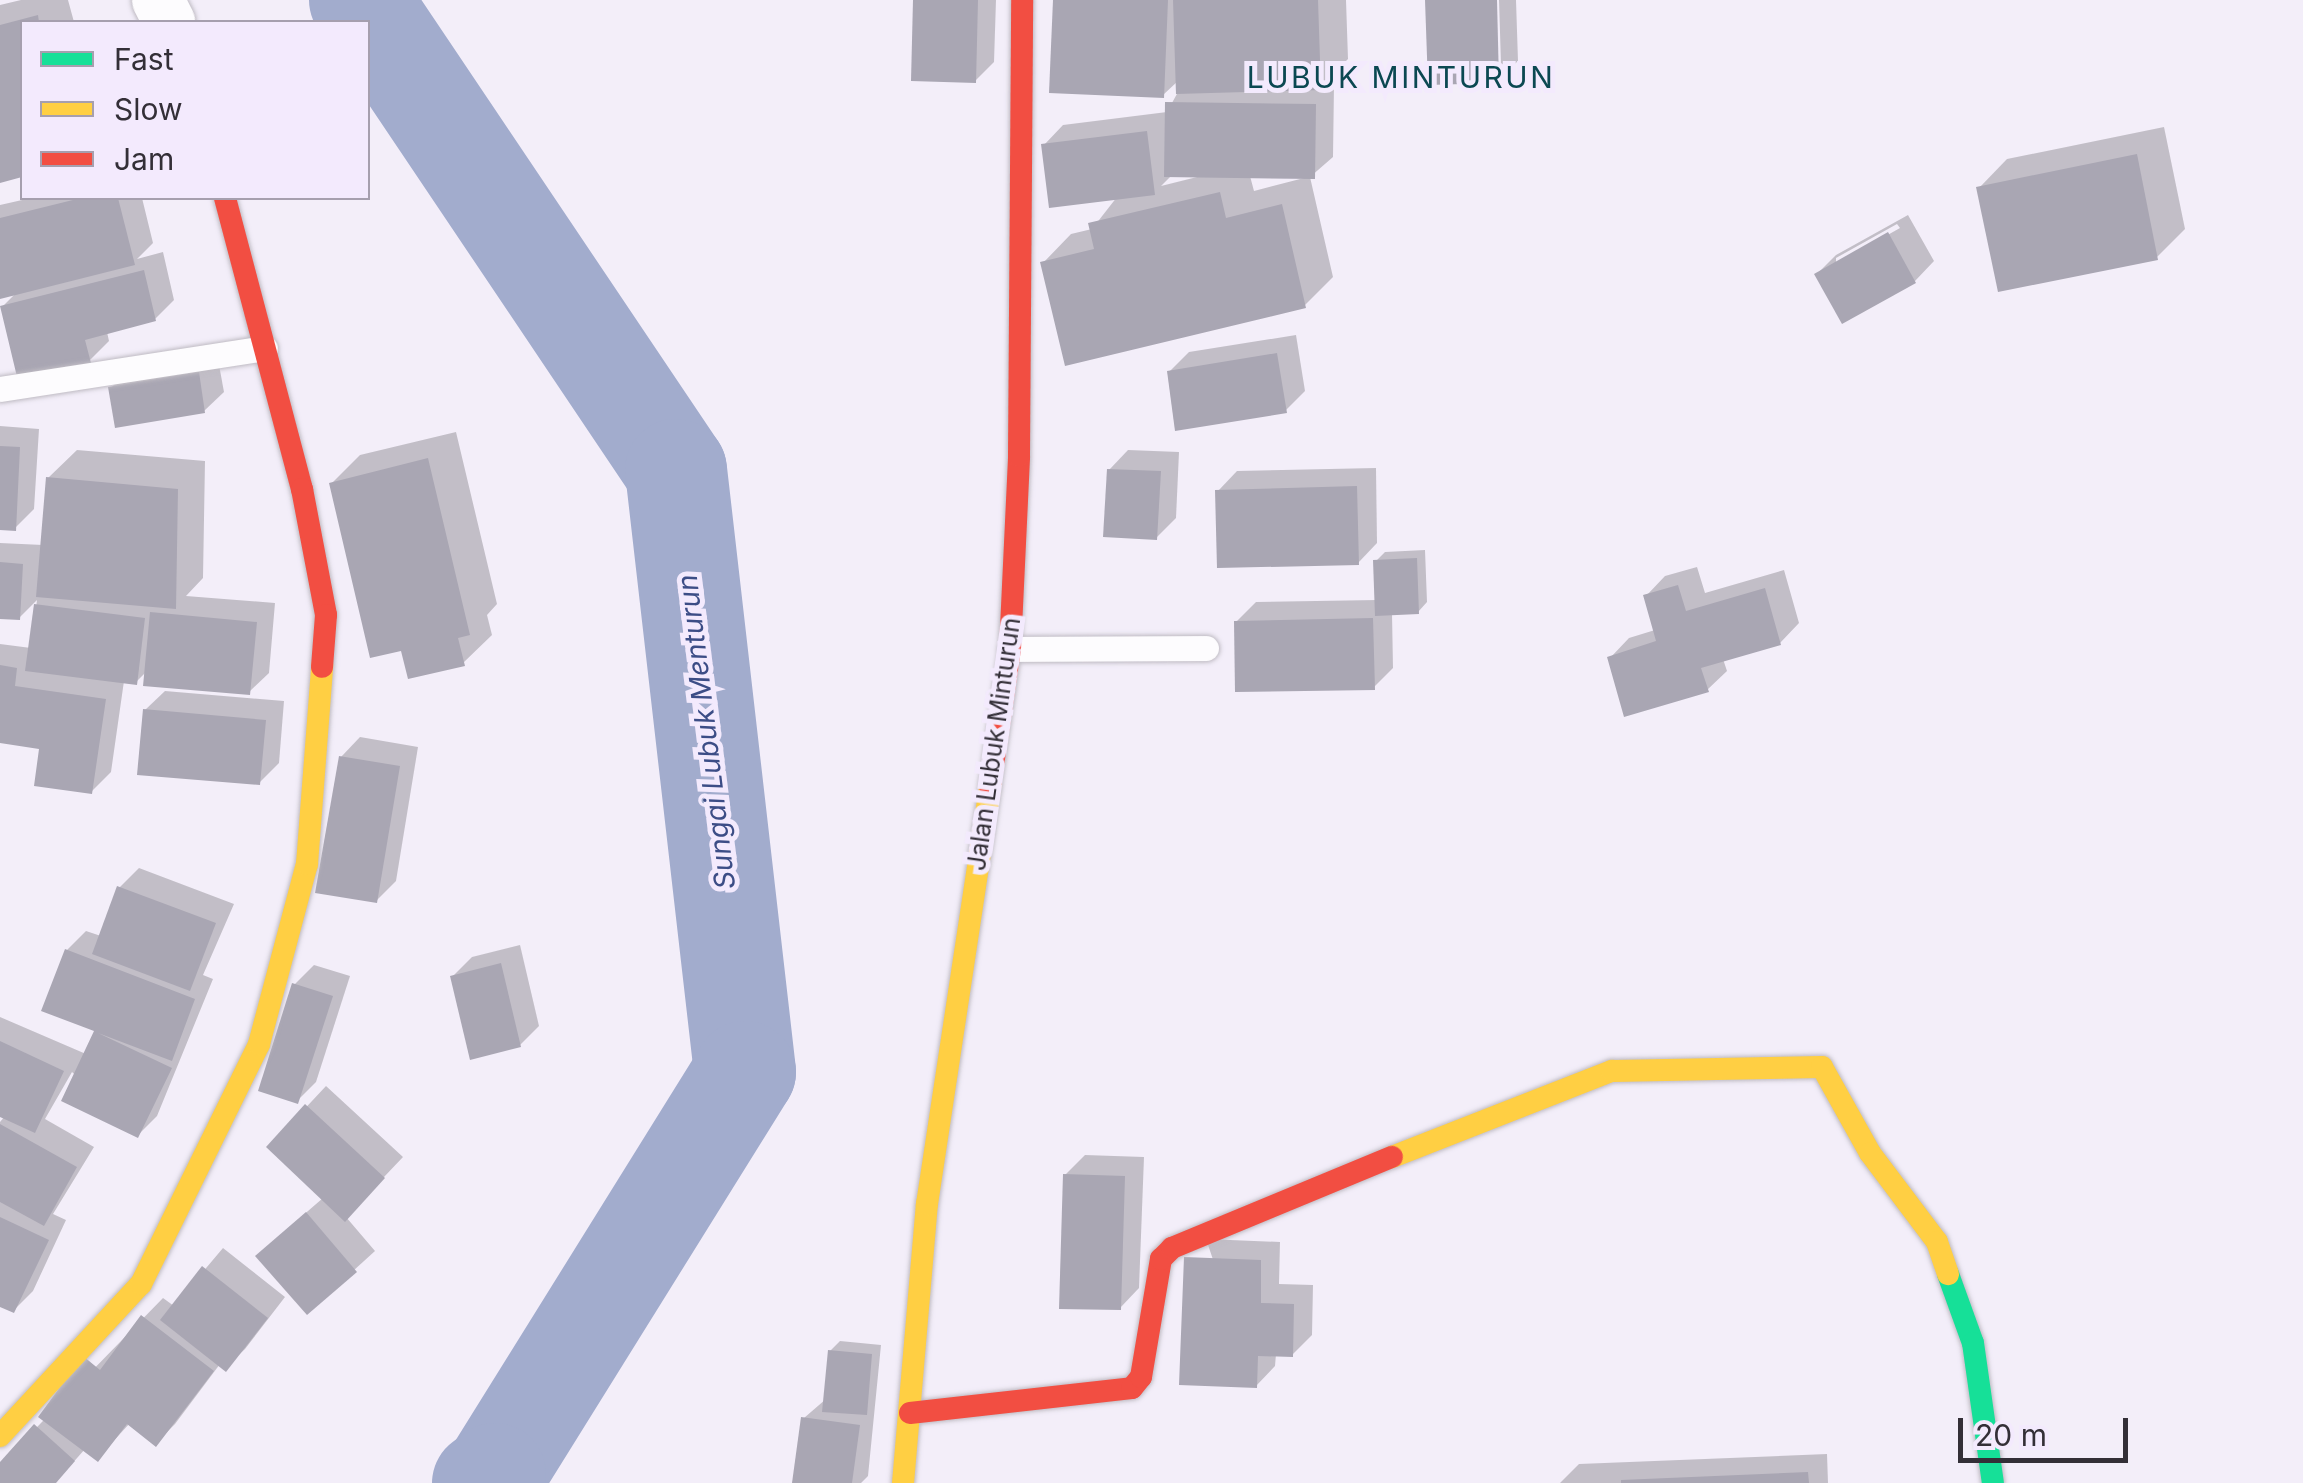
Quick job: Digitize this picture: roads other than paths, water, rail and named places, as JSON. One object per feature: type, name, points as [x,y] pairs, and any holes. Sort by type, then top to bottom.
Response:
[{"type":"street","name":"Jalan Lubuk Minturun","points":[[902,1483],[927,1204],[1010,649],[1020,456],[1022,0]]},
{"type":"street","points":[[0,1436],[142,1284],[259,1044],[306,864],[326,615],[226,200]]},
{"type":"street","points":[[910,1412],[1132,1388],[1140,1377],[1161,1259],[1172,1248],[1557,1089],[1612,1071],[1822,1066],[1870,1153],[1937,1242],[1974,1343],[1993,1483]]},
{"type":"lane","points":[[0,389],[264,348]]},
{"type":"lane","points":[[1010,649],[1206,648]]},
{"type":"waterway","name":"Sungai Lubuk Menturun","points":[[360,0],[676,470],[745,1072],[495,1474],[483,1483]]},
{"type":"district","name":"LUBUK MINTURUN","points":[[1401,77]]}]
